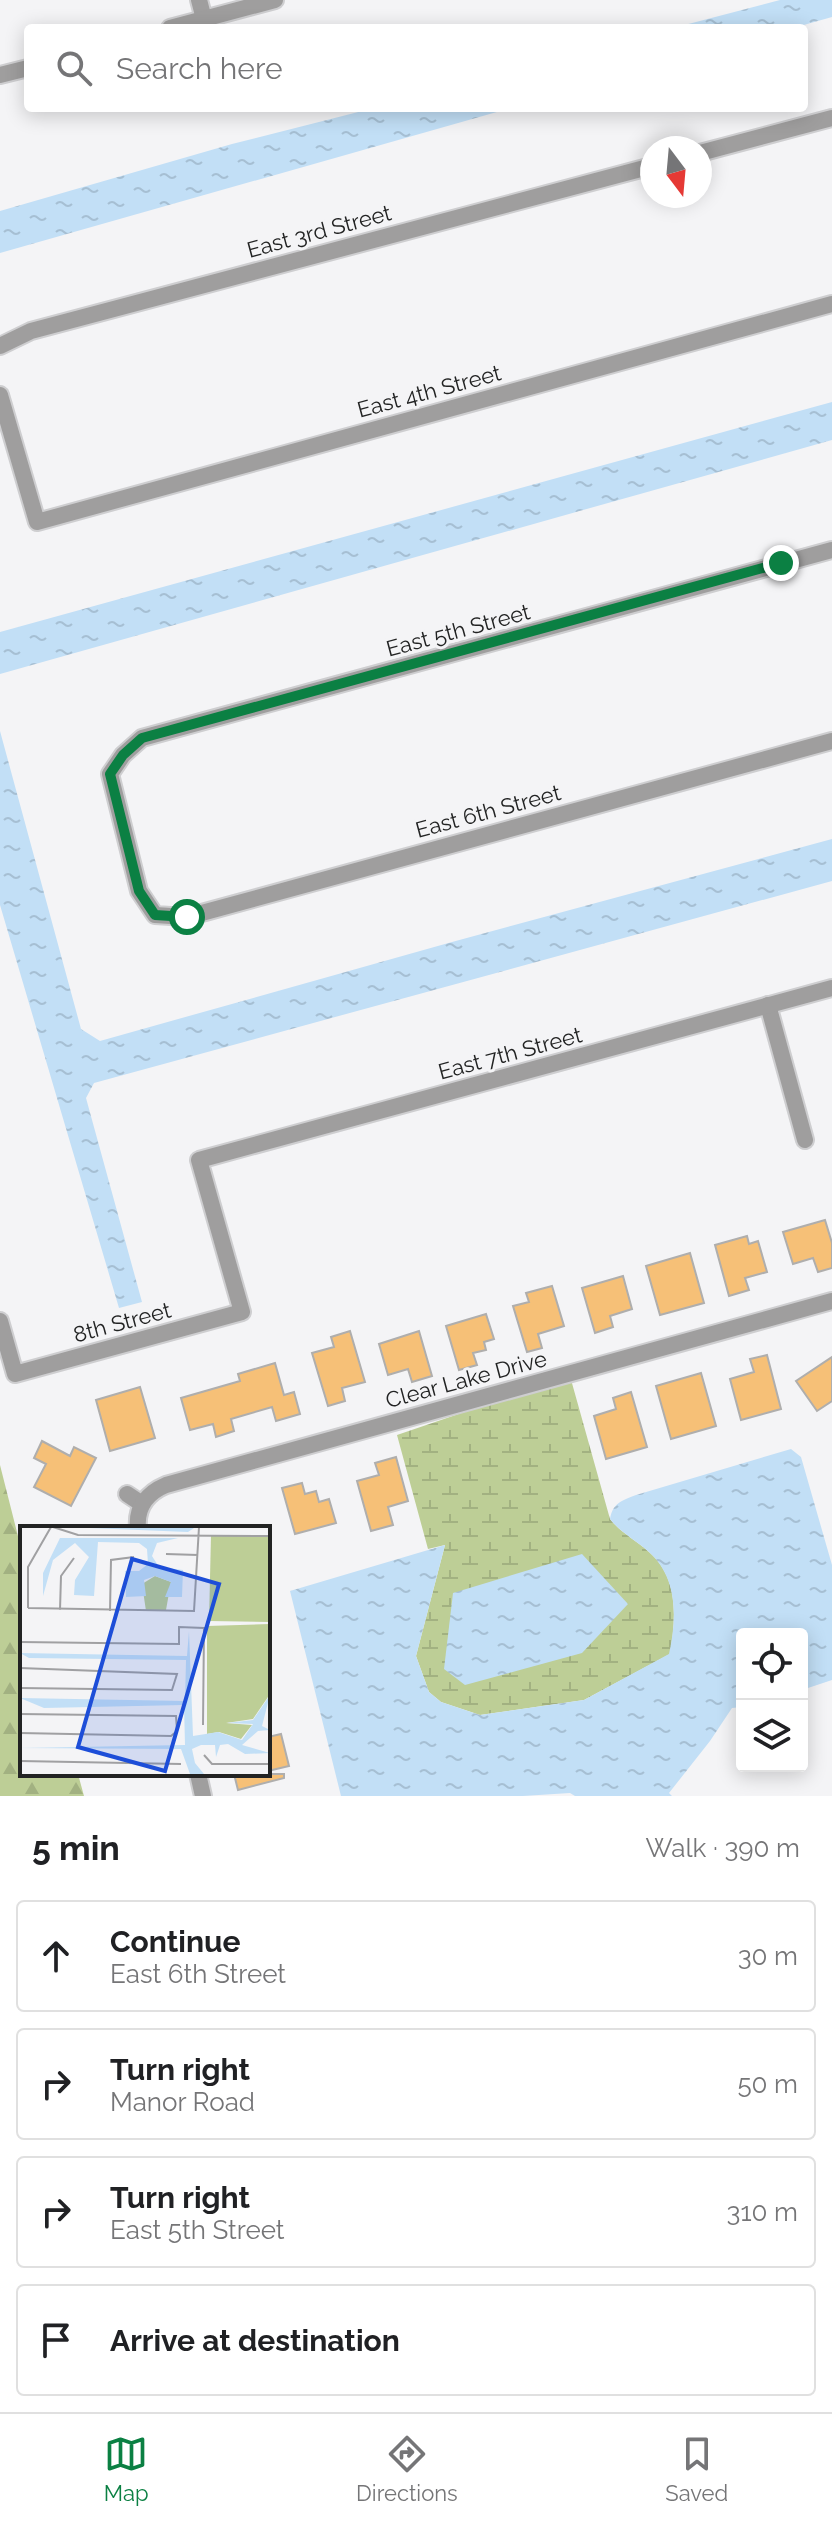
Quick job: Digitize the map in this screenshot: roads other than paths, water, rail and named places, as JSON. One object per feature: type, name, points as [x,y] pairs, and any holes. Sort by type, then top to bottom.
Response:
[{"type":"street","points":[[199,0],[204,19]]},
{"type":"street","points":[[185,24],[275,0]]},
{"type":"street","points":[[0,75],[24,69]]},
{"type":"street","points":[[712,150],[832,118]]},
{"type":"street","name":"East 3rd Street","points":[[0,346],[31,331],[640,169]]},
{"type":"street","name":"East 4th Street","points":[[0,395],[37,522],[832,304]]},
{"type":"street","name":"East 5th Street","points":[[155,915],[139,891],[110,774],[123,755],[142,738],[832,550]]},
{"type":"street","name":"East 6th Street","points":[[155,915],[187,917],[832,741]]},
{"type":"street","name":"East 7th Street","points":[[242,1312],[199,1160],[832,988]]},
{"type":"street","points":[[768,1005],[805,1140]]},
{"type":"street","name":"Clear Lake Drive","points":[[138,1526],[134,1499],[166,1485],[832,1301]]},
{"type":"street","name":"8th Street","points":[[0,1321],[15,1374],[242,1312]]},
{"type":"street","points":[[198,1776],[203,1796]]},
{"type":"water","points":[[780,0],[832,0],[832,17],[807,24],[688,24]]},
{"type":"water","points":[[358,112],[497,112],[0,253],[0,211],[232,144]]},
{"type":"water","points":[[832,402],[832,440],[0,674],[0,632]]},
{"type":"water","points":[[0,731],[81,1029],[100,1041],[832,839],[832,881],[94,1083],[86,1098],[142,1302],[119,1308],[0,905]]},
{"type":"water","points":[[791,1449],[801,1457],[832,1565],[832,1680],[808,1688],[808,1628],[736,1628],[736,1708],[732,1708],[669,1793],[672,1796],[575,1796],[570,1793],[341,1796],[290,1591],[445,1545],[416,1656],[429,1692],[441,1702],[480,1715],[584,1700],[669,1654],[674,1613],[665,1574],[649,1552],[610,1519],[616,1506],[636,1495]]},
{"type":"water","points":[[582,1554],[628,1604],[582,1653],[465,1685],[444,1669],[453,1593]]}]
